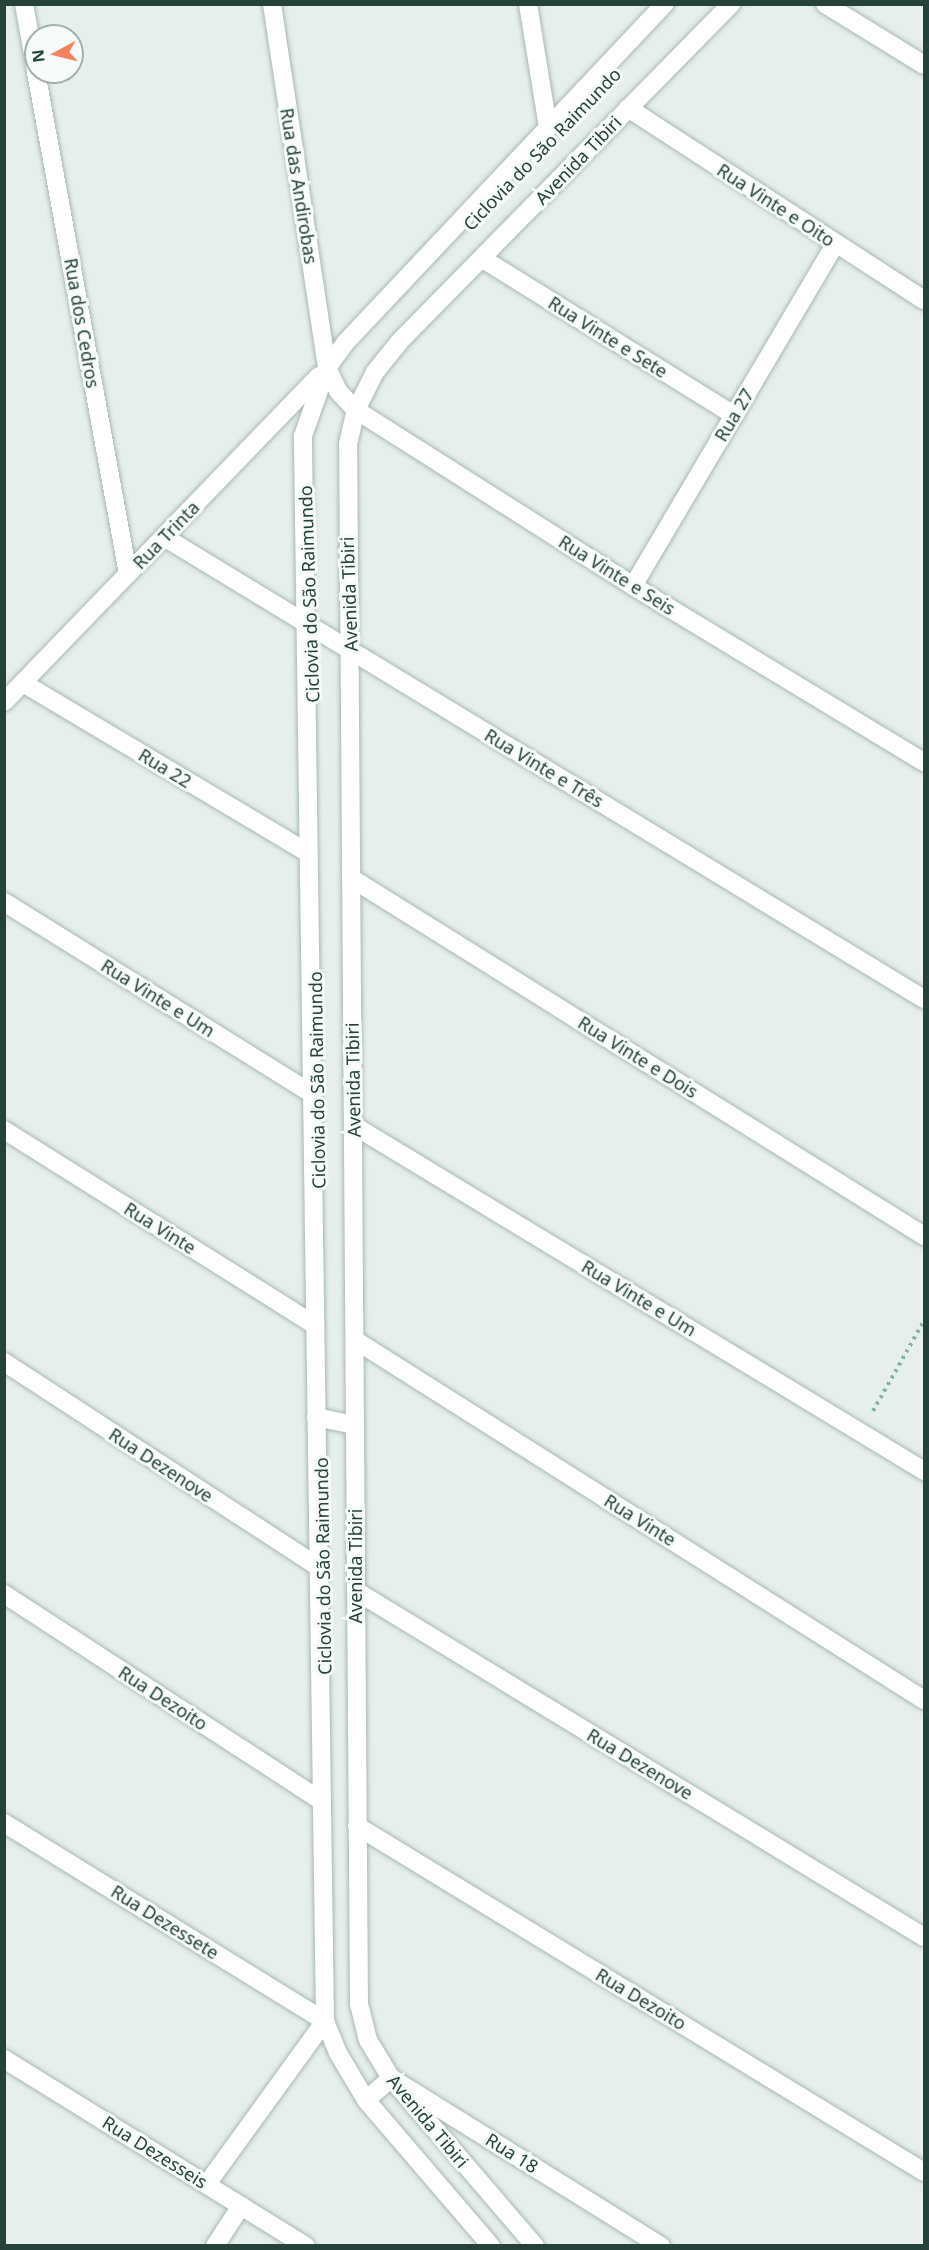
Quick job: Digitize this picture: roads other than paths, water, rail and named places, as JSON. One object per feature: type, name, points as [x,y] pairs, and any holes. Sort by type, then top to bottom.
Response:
[{"type":"street","name":"Rua dos Cedros","points":[[24,4],[28,24]]},
{"type":"street","name":"Rua das Andirobas","points":[[272,4],[327,368]]},
{"type":"street","points":[[528,4],[548,127]]},
{"type":"street","points":[[548,127],[665,4]]},
{"type":"street","name":"Avenida Tibiri","points":[[535,2246],[391,2078],[368,2040],[359,2004],[351,651],[346,468],[356,410],[375,372],[399,342],[731,4]]},
{"type":"street","points":[[825,4],[924,65]]},
{"type":"street","name":"Rua dos Cedros","points":[[38,84],[128,574]]},
{"type":"street","name":"Rua Vinte e Oito","points":[[628,108],[835,245],[924,300]]},
{"type":"street","name":"Rua Trinta","points":[[4,702],[327,368],[374,311],[548,127]]},
{"type":"street","name":"Rua 27","points":[[633,586],[835,245]]},
{"type":"street","name":"Rua Vinte e Sete","points":[[483,259],[734,415]]},
{"type":"street","name":"Rua Vinte e Seis","points":[[327,368],[338,391],[356,410],[633,586],[924,762]]},
{"type":"street","name":"Avenida Tibiri","points":[[327,368],[303,436],[325,2021],[338,2053],[366,2100],[491,2246]]},
{"type":"street","name":"Rua Vinte e Três","points":[[164,537],[305,626],[351,651],[924,999]]},
{"type":"street","name":"Rua 22","points":[[23,683],[308,853]]},
{"type":"street","name":"Rua Vinte e Dois","points":[[351,878],[924,1236]]},
{"type":"street","name":"Rua Vinte e Um","points":[[4,902],[311,1093]]},
{"type":"street","name":"Rua Vinte e Um","points":[[353,1125],[924,1472]]},
{"type":"street","name":"Rua Vinte","points":[[4,1130],[315,1325]]},
{"type":"street","name":"Rua Vinte","points":[[355,1340],[924,1700]]},
{"type":"street","name":"Rua Dezenove","points":[[4,1362],[318,1567]]},
{"type":"street","points":[[316,1417],[355,1425]]},
{"type":"street","name":"Rua Dezenove","points":[[356,1591],[924,1936]]},
{"type":"street","name":"Rua Dezoito","points":[[4,1594],[321,1801]]},
{"type":"street","name":"Rua Dezessete","points":[[4,1823],[325,2021]]},
{"type":"street","name":"Rua Dezoito","points":[[357,1826],[924,2172]]},
{"type":"street","points":[[207,2184],[325,2021]]},
{"type":"street","name":"Rua Dezesseis","points":[[4,2059],[306,2246]]},
{"type":"street","points":[[366,2100],[391,2078]]},
{"type":"street","name":"Rua 18","points":[[391,2078],[661,2246]]},
{"type":"street","points":[[215,2246],[241,2206]]}]
